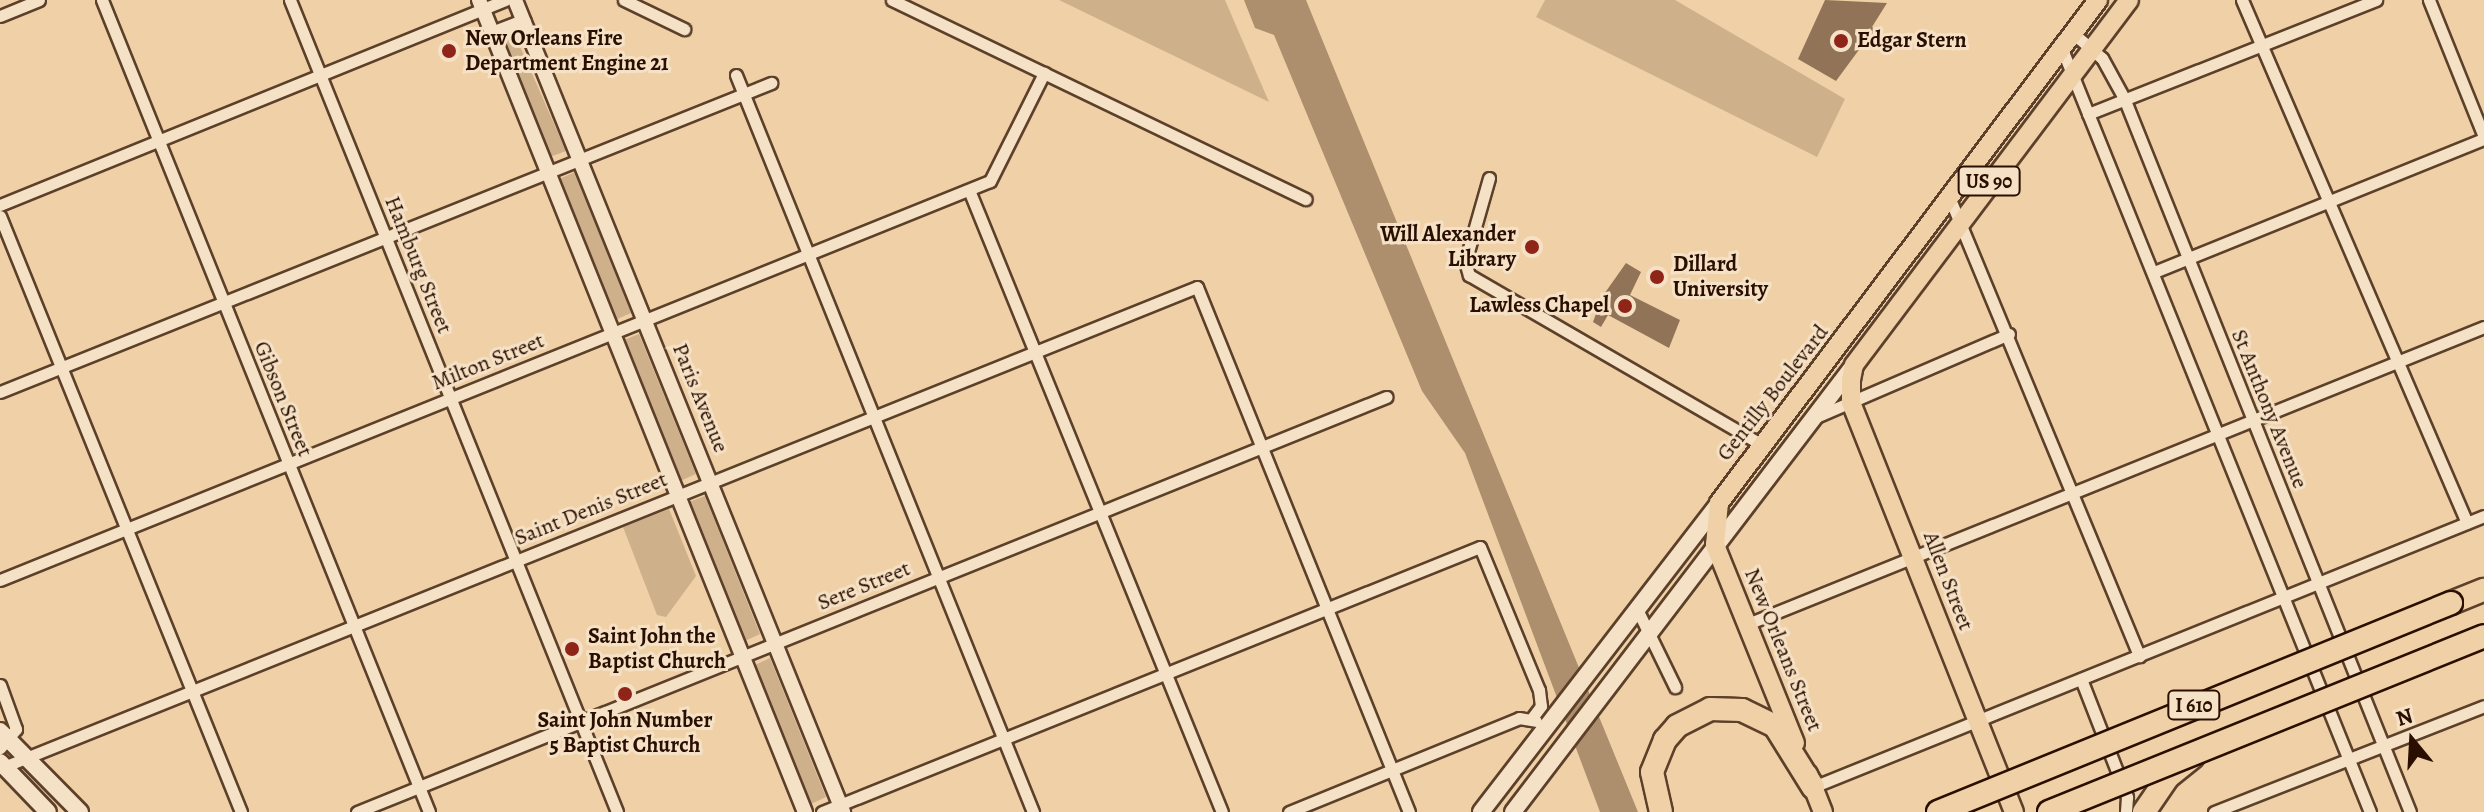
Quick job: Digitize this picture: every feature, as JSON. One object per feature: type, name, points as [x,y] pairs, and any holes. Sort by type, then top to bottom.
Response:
[{"type":"highway","name":"I 610","points":[[1938,812],[2484,590]]},
{"type":"highway","name":"I 610","points":[[2049,812],[2484,636]]},
{"type":"highway","points":[[1661,812],[1652,785],[1657,757],[1665,740],[1689,718],[1710,709],[1742,710],[1775,726],[1813,787]]},
{"type":"highway","points":[[2144,812],[2168,777],[2207,748]]},
{"type":"main road","name":"Gentilly Boulevard","points":[[1481,812],[1950,199],[2098,0]]},
{"type":"main road","name":"US 90","points":[[1854,365],[2129,0]]},
{"type":"main road","name":"Allen Street","points":[[1854,365],[1851,402],[2014,812]]},
{"type":"main road","points":[[1513,812],[1854,365]]},
{"type":"main road","name":"New Orleans Street","points":[[1719,503],[1715,545],[1823,812]]},
{"type":"main road","points":[[3,740],[26,758],[80,812]]},
{"type":"main road","points":[[1,766],[48,812]]},
{"type":"street","points":[[0,16],[39,0]]},
{"type":"street","name":"Gibson Street","points":[[102,0],[429,812]]},
{"type":"street","name":"Hamburg Street","points":[[290,0],[617,812]]},
{"type":"street","points":[[0,205],[320,76],[481,5],[505,0]]},
{"type":"street","name":"Paris Avenue","points":[[515,0],[842,808]]},
{"type":"street","points":[[624,0],[684,29]]},
{"type":"street","points":[[892,0],[1306,199]]},
{"type":"street","points":[[2242,0],[2467,523]]},
{"type":"street","points":[[2088,114],[2376,0]]},
{"type":"street","points":[[2154,272],[2484,138],[2429,0]]},
{"type":"street","points":[[481,5],[805,812]]},
{"type":"street","points":[[492,34],[524,22]]},
{"type":"street","points":[[2068,42],[2072,73],[2088,114],[2370,812]]},
{"type":"street","name":"St Anthony Avenue","points":[[2068,42],[2093,47],[2124,98],[2410,812]]},
{"type":"street","name":"Milton Street","points":[[0,580],[990,181],[1044,73]]},
{"type":"street","points":[[736,75],[1033,812]]},
{"type":"street","points":[[0,392],[771,83]]},
{"type":"street","points":[[1489,178],[1465,262],[1469,275],[1761,444]]},
{"type":"street","points":[[969,190],[1222,812]]},
{"type":"street","points":[[1950,199],[2009,334],[2139,656]]},
{"type":"street","points":[[0,216],[241,812]]},
{"type":"street","name":"Saint Denis Street","points":[[1,766],[1197,287],[1262,446]]},
{"type":"street","points":[[1745,625],[2075,495],[2484,327]]},
{"type":"street","points":[[1815,417],[2009,334]]},
{"type":"street","name":"Sere Street","points":[[357,812],[1386,397]]},
{"type":"street","points":[[1262,446],[1409,812]]},
{"type":"street","points":[[1813,787],[2484,516]]},
{"type":"street","points":[[822,812],[842,808],[1003,738],[1480,547],[1539,690],[1541,706],[1532,718]]},
{"type":"street","points":[[1637,609],[1675,687]]},
{"type":"street","points":[[2081,679],[2127,797],[2126,812]]},
{"type":"street","points":[[0,685],[16,729],[3,740]]},
{"type":"street","points":[[2214,812],[2484,706]]},
{"type":"street","points":[[1289,812],[1519,718],[1532,718],[1549,726]]},
{"type":"shaded area","points":[[1059,0],[1225,0],[1269,102]]},
{"type":"shaded area","points":[[1244,0],[1306,0],[1638,812],[1600,812],[1465,453],[1422,391],[1274,35],[1255,28]]},
{"type":"shaded area","points":[[1545,0],[1675,0],[1845,99],[1817,157],[1536,17]]},
{"type":"shaded area","points":[[515,35],[566,151],[550,157],[504,43]]},
{"type":"shaded area","points":[[575,172],[631,313],[615,320],[559,179]]},
{"type":"shaded area","points":[[639,334],[696,474],[680,481],[624,340]]},
{"type":"shaded area","points":[[705,496],[760,634],[745,641],[689,502]]},
{"type":"shaded area","points":[[669,509],[696,576],[666,617],[657,615],[623,527]]},
{"type":"shaded area","points":[[770,658],[826,797],[811,804],[755,665]]},
{"type":"building","name":"Edgar Stern","points":[[1825,0],[1887,3],[1872,27],[1881,32],[1872,48],[1864,43],[1836,81],[1798,59]]},
{"type":"building","name":"Lawless Chapel","points":[[1626,263],[1641,272],[1630,295],[1680,320],[1669,348],[1608,315],[1601,327],[1593,322],[1602,297]]},
{"type":"place","name":"Edgar Stern","points":[[1841,41]]},
{"type":"place","name":"New Orleans Fire Department Engine 21","points":[[449,51]]},
{"type":"place","name":"Will Alexander Library","points":[[1532,247]]},
{"type":"place","name":"Dillard University","points":[[1657,277]]},
{"type":"place","name":"Lawless Chapel","points":[[1625,306]]},
{"type":"place","name":"Saint John the Baptist Church","points":[[572,649]]},
{"type":"place","name":"Saint John Number 5 Baptist Church","points":[[625,694]]}]
